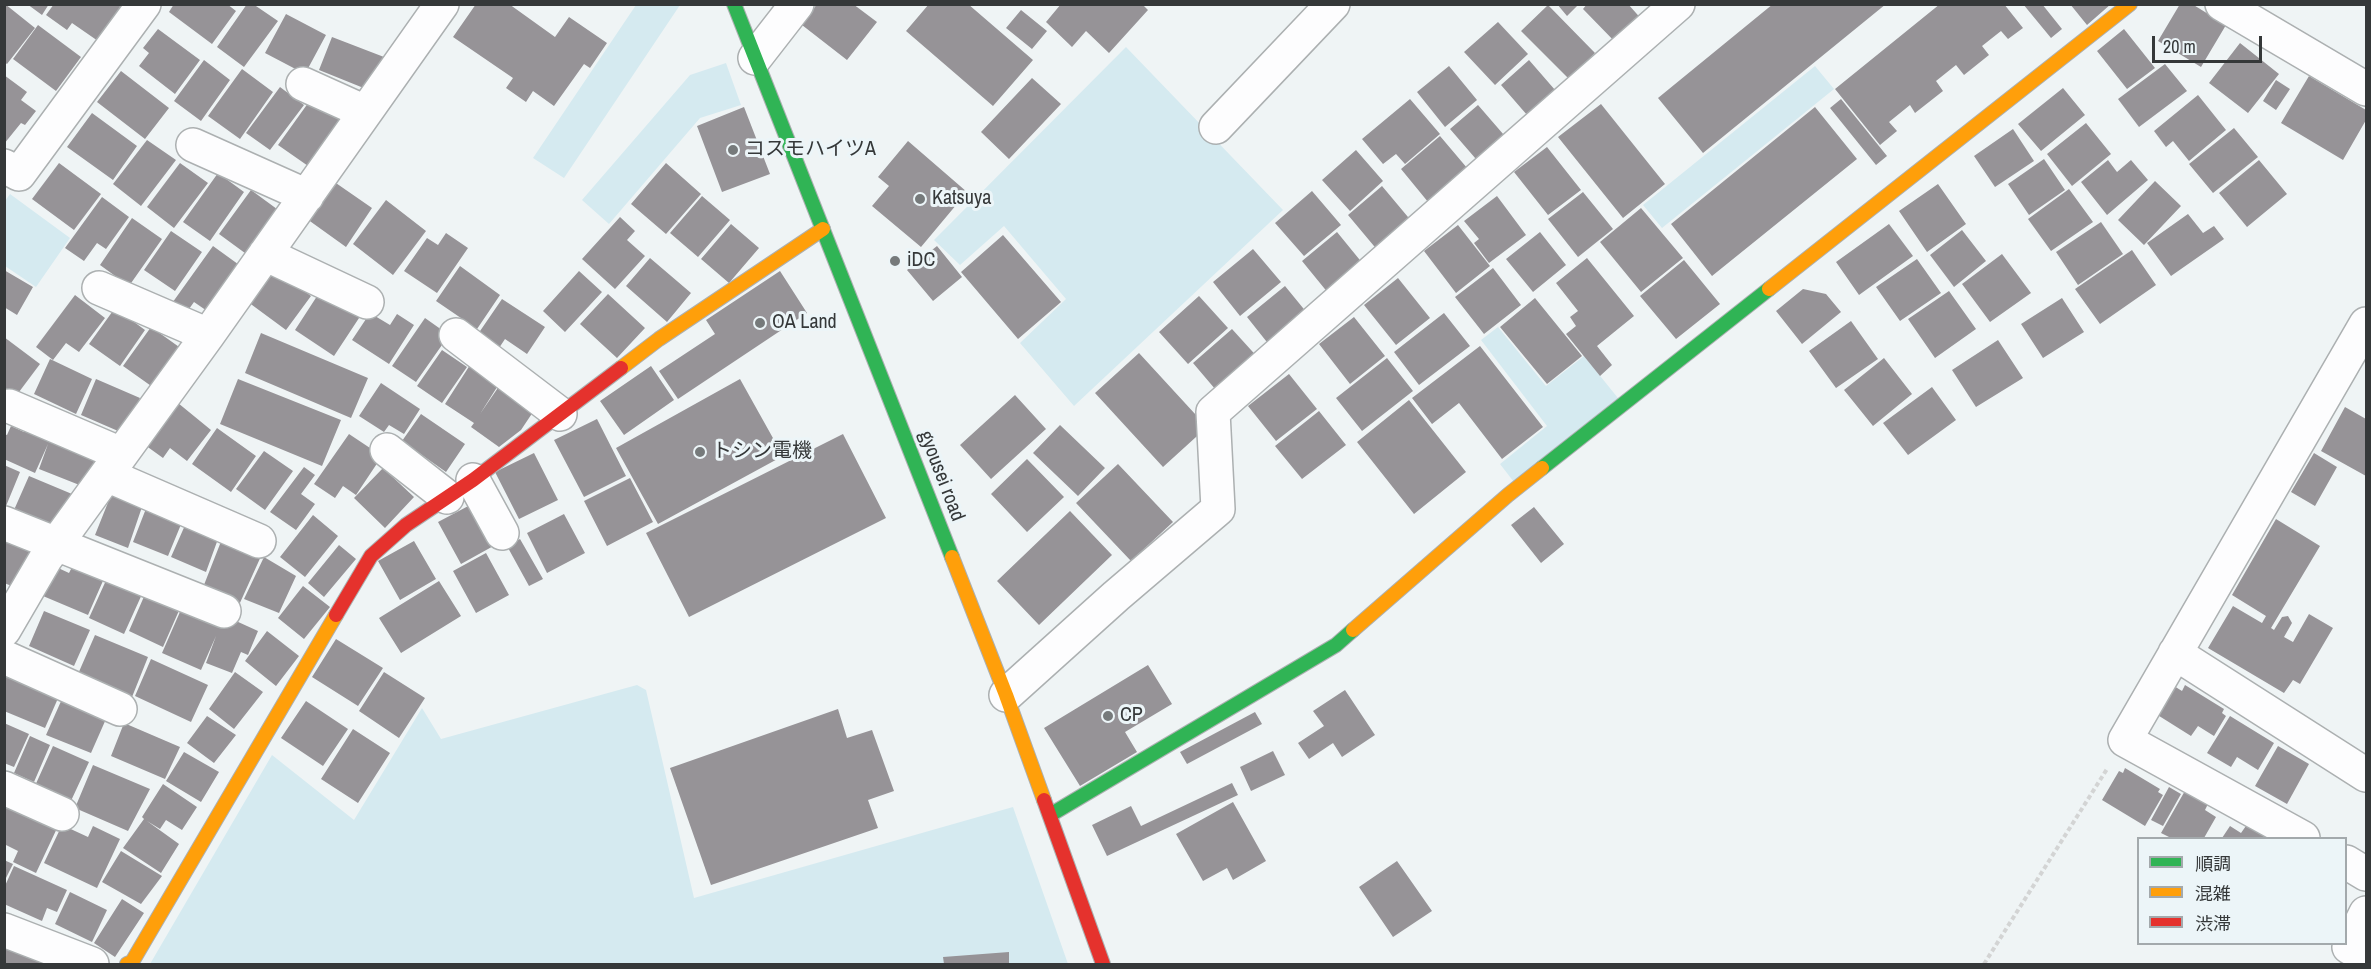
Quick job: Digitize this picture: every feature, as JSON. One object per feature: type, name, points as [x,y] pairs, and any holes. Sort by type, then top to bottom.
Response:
[{"type":"main road","name":"gyousei road","points":[[734,4],[1006,695],[1104,964]]},
{"type":"main road","points":[[1050,815],[1336,645],[1508,495],[2130,4]]},
{"type":"main road","points":[[127,964],[132,962],[371,556],[406,525],[460,488],[659,339],[823,229]]},
{"type":"street","points":[[4,166],[19,174],[144,4]]},
{"type":"street","points":[[4,630],[56,544],[208,335],[442,4]]},
{"type":"street","points":[[755,58],[797,4]]},
{"type":"street","points":[[1216,127],[1333,4]]},
{"type":"street","points":[[1006,695],[1116,596],[1218,509],[1213,412],[1678,4]]},
{"type":"street","points":[[2223,4],[2367,89]]},
{"type":"street","points":[[303,84],[365,112]]},
{"type":"street","points":[[192,145],[307,196]]},
{"type":"street","points":[[265,254],[367,302]]},
{"type":"street","points":[[99,288],[208,335]]},
{"type":"street","points":[[2301,837],[2125,740],[2367,324]]},
{"type":"street","points":[[456,335],[560,414]]},
{"type":"street","points":[[9,406],[114,465],[259,541]]},
{"type":"street","points":[[387,450],[460,488],[502,533]]},
{"type":"street","points":[[4,523],[224,611]]},
{"type":"street","points":[[2175,653],[2367,776]]},
{"type":"street","points":[[4,657],[120,709]]},
{"type":"street","points":[[4,788],[62,814]]},
{"type":"street","points":[[2347,863],[2367,874]]},
{"type":"street","points":[[2367,913],[2349,947],[2367,957]]},
{"type":"street","points":[[4,930],[92,964]]},
{"type":"path","points":[[1984,964],[2125,740]]},
{"type":"shaded area","points":[[636,5],[680,5],[564,178],[533,158]]},
{"type":"shaded area","points":[[1126,47],[1283,210],[1074,406],[1020,343],[1066,299],[1004,226],[960,265],[934,240]]},
{"type":"shaded area","points":[[726,63],[741,105],[700,118],[609,224],[582,200],[690,75]]},
{"type":"shaded area","points":[[1815,66],[1834,89],[1662,228],[1643,205]]},
{"type":"shaded area","points":[[10,194],[70,238],[36,287],[5,266],[5,201]]},
{"type":"shaded area","points":[[1498,327],[1546,386],[1584,356],[1622,403],[1517,486],[1500,464],[1547,426],[1481,340]]},
{"type":"shaded area","points":[[637,685],[646,690],[694,898],[1013,807],[1068,964],[150,964],[272,755],[354,820],[422,708],[441,739]]},
{"type":"building","points":[[5,4],[35,28],[7,64],[4,62]]},
{"type":"building","points":[[27,4],[49,4],[42,15]]},
{"type":"building","points":[[54,4],[117,4],[122,8],[98,41],[72,23],[67,30],[46,15]]},
{"type":"building","points":[[174,4],[227,4],[236,11],[212,44],[169,12]]},
{"type":"building","points":[[247,4],[253,4],[278,21],[244,67],[217,47]]},
{"type":"building","points":[[476,4],[509,4],[555,37],[569,17],[607,43],[590,68],[584,64],[554,106],[533,91],[526,102],[506,88],[513,78],[453,37]]},
{"type":"building","points":[[817,4],[853,4],[877,22],[847,60],[802,25]]},
{"type":"building","points":[[929,4],[968,4],[1033,60],[993,106],[906,31]]},
{"type":"building","points":[[1061,4],[1142,4],[1148,10],[1109,53],[1086,31],[1072,47],[1046,22]]},
{"type":"building","points":[[1557,4],[1579,4],[1567,16]]},
{"type":"building","points":[[1587,4],[1628,4],[1644,22],[1619,46],[1583,9]]},
{"type":"building","points":[[1773,4],[1886,4],[1703,153],[1658,98]]},
{"type":"building","points":[[1940,4],[2004,4],[2023,28],[2008,39],[2001,31],[1982,46],[1989,55],[1964,75],[1956,65],[1936,81],[1943,91],[1915,113],[1910,105],[1889,122],[1897,131],[1880,145],[1835,89]]},
{"type":"building","points":[[2023,4],[2042,4],[2062,29],[2051,38]]},
{"type":"building","points":[[2070,4],[2111,4],[2087,25]]},
{"type":"building","points":[[2180,4],[2192,4],[2226,25],[2201,67],[2158,41]]},
{"type":"building","points":[[1548,5],[1595,53],[1569,79],[1521,31]]},
{"type":"building","points":[[1021,10],[1047,31],[1032,49],[1006,28]]},
{"type":"building","points":[[286,14],[326,35],[305,74],[265,53]]},
{"type":"building","points":[[1498,22],[1528,54],[1495,85],[1464,52]]},
{"type":"building","points":[[38,25],[81,57],[56,91],[13,59]]},
{"type":"building","points":[[158,29],[200,60],[175,94],[139,66],[149,53],[143,48]]},
{"type":"building","points":[[2124,29],[2155,68],[2127,89],[2097,51]]},
{"type":"building","points":[[332,37],[384,57],[371,91],[319,70]]},
{"type":"building","points":[[2240,43],[2279,74],[2248,113],[2209,83]]},
{"type":"building","points":[[204,60],[230,80],[201,121],[174,101]]},
{"type":"building","points":[[1529,60],[1562,98],[1534,123],[1501,85]]},
{"type":"building","points":[[2165,64],[2187,91],[2139,127],[2118,99]]},
{"type":"building","points":[[1449,66],[1477,100],[1445,127],[1417,92]]},
{"type":"building","points":[[242,69],[273,92],[240,139],[208,116]]},
{"type":"building","points":[[121,71],[169,108],[145,139],[97,102]]},
{"type":"building","points":[[4,75],[27,92],[21,100],[36,111],[25,125],[21,123],[4,144]]},
{"type":"building","points":[[2309,76],[2366,110],[2366,120],[2343,160],[2281,123]]},
{"type":"building","points":[[1032,78],[1061,104],[1009,159],[981,132]]},
{"type":"building","points":[[2276,80],[2290,89],[2276,110],[2263,101]]},
{"type":"building","points":[[280,87],[304,105],[270,150],[246,133]]},
{"type":"building","points":[[2063,88],[2085,115],[2041,151],[2018,124]]},
{"type":"building","points":[[2198,95],[2226,130],[2189,161],[2173,141],[2166,147],[2154,131]]},
{"type":"building","points":[[311,99],[343,123],[311,168],[278,145]]},
{"type":"building","points":[[1410,99],[1440,134],[1405,164],[1396,154],[1383,164],[1362,139]]},
{"type":"building","points":[[1841,99],[1887,156],[1876,165],[1830,108]]},
{"type":"building","points":[[1601,104],[1665,184],[1623,218],[1558,137]]},
{"type":"building","points":[[1478,105],[1510,142],[1482,166],[1450,129]]},
{"type":"building","name":"コスモハイツA","points":[[744,107],[770,174],[722,192],[697,126]]},
{"type":"building","points":[[1815,107],[1857,159],[1712,276],[1671,224]]},
{"type":"building","points":[[92,113],[137,146],[113,180],[67,147]]},
{"type":"building","points":[[2086,123],[2111,154],[2072,186],[2047,154]]},
{"type":"building","points":[[2234,128],[2258,157],[2213,193],[2189,164]]},
{"type":"building","points":[[2013,129],[2034,161],[1995,187],[1974,156]]},
{"type":"building","points":[[1440,136],[1473,175],[1433,208],[1401,169]]},
{"type":"building","points":[[147,140],[176,160],[141,206],[113,184]]},
{"type":"building","name":"Katsuya","points":[[908,141],[967,192],[921,247],[872,206],[889,186],[878,177]]},
{"type":"building","points":[[1547,147],[1581,190],[1548,215],[1514,172]]},
{"type":"building","points":[[1356,150],[1383,181],[1350,211],[1322,180]]},
{"type":"building","points":[[2044,159],[2065,190],[2029,215],[2008,184]]},
{"type":"building","points":[[2108,160],[2117,172],[2131,160],[2148,180],[2107,215],[2081,182]]},
{"type":"building","points":[[2259,160],[2287,194],[2247,227],[2219,193]]},
{"type":"building","points":[[59,163],[101,194],[74,230],[32,199]]},
{"type":"building","points":[[180,163],[208,183],[174,228],[147,207]]},
{"type":"building","points":[[666,163],[701,194],[666,234],[631,204]]},
{"type":"building","points":[[218,173],[244,192],[210,241],[183,222]]},
{"type":"building","points":[[333,181],[372,208],[346,247],[307,219]]},
{"type":"building","points":[[2155,181],[2181,206],[2144,245],[2118,220]]},
{"type":"building","points":[[1938,184],[1966,224],[1927,252],[1899,211]]},
{"type":"building","points":[[1382,186],[1413,223],[1379,252],[1348,215]]},
{"type":"building","points":[[2069,189],[2093,222],[2051,251],[2028,219]]},
{"type":"building","points":[[251,190],[281,212],[249,256],[219,234]]},
{"type":"building","points":[[1312,191],[1341,225],[1304,256],[1275,223]]},
{"type":"building","points":[[1583,192],[1613,229],[1578,257],[1548,219]]},
{"type":"building","points":[[702,196],[730,220],[698,257],[670,233]]},
{"type":"building","points":[[1497,196],[1526,235],[1489,263],[1474,243],[1479,239],[1464,221]]},
{"type":"building","points":[[102,197],[129,217],[106,249],[97,243],[84,261],[65,248]]},
{"type":"building","points":[[386,200],[426,231],[393,275],[353,244]]},
{"type":"building","points":[[1641,208],[1683,258],[1641,292],[1600,242]]},
{"type":"building","points":[[2188,214],[2203,233],[2214,226],[2224,239],[2171,276],[2147,243]]},
{"type":"building","points":[[620,217],[635,231],[627,240],[645,256],[615,289],[582,259]]},
{"type":"building","points":[[132,218],[162,239],[129,286],[100,265]]},
{"type":"building","points":[[2101,222],[2123,254],[2078,285],[2056,252]]},
{"type":"building","points":[[731,224],[759,248],[729,283],[701,259]]},
{"type":"building","points":[[1889,224],[1913,256],[1859,295],[1836,262]]},
{"type":"building","points":[[1458,225],[1490,266],[1456,293],[1424,251]]},
{"type":"building","points":[[1962,230],[1986,261],[1954,287],[1930,255]]},
{"type":"building","points":[[171,231],[202,252],[175,291],[144,270]]},
{"type":"building","points":[[1337,232],[1368,270],[1333,299],[1302,261]]},
{"type":"building","points":[[1540,232],[1566,265],[1533,292],[1506,259]]},
{"type":"building","points":[[446,233],[468,248],[437,293],[404,271],[427,238],[438,245]]},
{"type":"building","points":[[1003,235],[1061,302],[1018,339],[961,272]]},
{"type":"building","points":[[213,246],[242,267],[210,313],[194,302],[184,316],[170,306]]},
{"type":"building","points":[[937,246],[962,277],[933,301],[907,270]]},
{"type":"building","points":[[1253,249],[1281,282],[1240,316],[1213,282]]},
{"type":"building","points":[[2132,250],[2156,285],[2100,324],[2075,289]]},
{"type":"building","points":[[2002,254],[2031,293],[1990,322],[1962,284]]},
{"type":"building","points":[[650,258],[691,293],[667,322],[626,286]]},
{"type":"building","points":[[1587,258],[1634,316],[1597,346],[1612,365],[1600,376],[1566,334],[1576,326],[1570,317],[1578,311],[1556,283]]},
{"type":"building","points":[[1917,259],[1941,293],[1900,321],[1876,287]]},
{"type":"building","points":[[1684,260],[1720,304],[1676,339],[1640,296]]},
{"type":"building","points":[[460,266],[500,295],[477,329],[436,301]]},
{"type":"building","points":[[273,268],[311,296],[286,330],[248,302]]},
{"type":"building","points":[[1493,268],[1521,305],[1484,334],[1455,297]]},
{"type":"building","points":[[4,270],[33,287],[17,315],[4,307]]},
{"type":"building","points":[[579,271],[602,292],[565,332],[543,311]]},
{"type":"building","points":[[780,271],[807,313],[678,399],[659,371],[715,334],[706,320]]},
{"type":"building","points":[[1398,278],[1430,318],[1396,345],[1364,305]]},
{"type":"building","points":[[1285,286],[1312,319],[1274,351],[1247,317]]},
{"type":"building","points":[[1803,289],[1826,294],[1841,312],[1802,344],[1776,311]]},
{"type":"building","points":[[321,290],[361,315],[334,356],[295,330]]},
{"type":"building","points":[[1949,291],[1976,329],[1935,358],[1908,319]]},
{"type":"building","points":[[608,294],[645,328],[617,358],[580,324]]},
{"type":"building","points":[[75,295],[105,318],[79,352],[66,343],[53,360],[36,347]]},
{"type":"building","points":[[1199,296],[1228,328],[1188,364],[1159,332]]},
{"type":"building","points":[[1535,298],[1582,356],[1547,384],[1500,327]]},
{"type":"building","points":[[2062,298],[2084,332],[2043,358],[2021,324]]},
{"type":"building","points":[[502,299],[545,327],[527,354],[505,339],[499,348],[478,334]]},
{"type":"building","points":[[115,308],[145,330],[120,366],[89,344]]},
{"type":"building","points":[[370,313],[390,325],[397,314],[414,325],[389,364],[352,340]]},
{"type":"building","points":[[1444,313],[1470,346],[1419,385],[1394,352]]},
{"type":"building","points":[[1354,317],[1385,356],[1350,384],[1319,344]]},
{"type":"building","points":[[425,318],[449,335],[416,382],[392,366]]},
{"type":"building","points":[[1851,321],[1878,359],[1836,388],[1809,351]]},
{"type":"building","points":[[151,327],[182,349],[154,388],[123,366]]},
{"type":"building","points":[[1232,329],[1261,361],[1221,396],[1193,363]]},
{"type":"building","points":[[261,333],[368,378],[351,418],[245,373]]},
{"type":"building","points":[[4,337],[40,364],[13,400],[4,393]]},
{"type":"building","points":[[1998,340],[2023,378],[1976,407],[1952,370]]},
{"type":"building","points":[[1480,346],[1543,427],[1502,459],[1459,403],[1432,424],[1412,398]]},
{"type":"building","points":[[442,350],[467,367],[442,403],[417,386]]},
{"type":"building","points":[[1139,353],[1207,427],[1163,467],[1095,393]]},
{"type":"building","points":[[1387,358],[1413,391],[1362,431],[1336,398]]},
{"type":"building","points":[[1884,358],[1912,394],[1873,426],[1844,390]]},
{"type":"building","points":[[50,359],[92,379],[76,414],[34,394]]},
{"type":"building","points":[[470,365],[499,384],[480,414],[504,379],[539,403],[521,430],[499,447],[471,427],[474,423],[445,404]]},
{"type":"building","points":[[651,366],[674,400],[624,435],[600,401]]},
{"type":"building","points":[[1289,374],[1317,409],[1276,441],[1248,406]]},
{"type":"building","points":[[96,379],[140,398],[125,434],[81,415]]},
{"type":"building","points":[[238,379],[341,420],[322,466],[220,424]]},
{"type":"building","name":"トシン電機","points":[[740,379],[783,456],[658,524],[616,448]]},
{"type":"building","points":[[381,383],[420,409],[404,434],[389,425],[384,432],[359,416]]},
{"type":"building","points":[[1932,387],[1956,420],[1908,455],[1883,423]]},
{"type":"building","points":[[1015,395],[1046,429],[991,479],[960,445]]},
{"type":"building","points":[[1409,400],[1466,472],[1414,514],[1357,442]]},
{"type":"building","points":[[178,403],[211,430],[187,461],[170,448],[163,458],[145,445]]},
{"type":"building","points":[[2345,407],[2366,419],[2366,476],[2321,451]]},
{"type":"building","points":[[1319,411],[1346,445],[1302,479],[1275,446]]},
{"type":"building","points":[[421,414],[465,444],[446,472],[402,441]]},
{"type":"building","points":[[597,419],[626,476],[584,497],[554,440]]},
{"type":"building","points":[[28,424],[100,456],[87,488],[39,469],[48,444],[35,473],[4,459],[4,434],[7,435],[11,426],[24,432]]},
{"type":"building","points":[[1060,425],[1105,468],[1078,496],[1033,453]]},
{"type":"building","points":[[217,428],[256,456],[231,492],[192,464]]},
{"type":"building","points":[[349,434],[382,456],[356,495],[343,486],[335,498],[314,484]]},
{"type":"building","points":[[843,434],[886,518],[689,617],[646,533]]},
{"type":"building","points":[[264,451],[293,471],[265,510],[236,489]]},
{"type":"building","points":[[534,453],[558,500],[519,519],[495,472]]},
{"type":"building","points":[[2314,453],[2337,467],[2315,506],[2291,492]]},
{"type":"building","points":[[1027,459],[1064,497],[1027,532],[991,494]]},
{"type":"building","points":[[1118,464],[1173,522],[1131,561],[1076,503]]},
{"type":"building","points":[[4,465],[20,472],[4,511]]},
{"type":"building","points":[[304,467],[315,475],[301,494],[315,504],[296,530],[270,512]]},
{"type":"building","points":[[383,468],[414,497],[385,528],[354,498]]},
{"type":"building","points":[[29,476],[72,494],[58,528],[14,510]]},
{"type":"building","points":[[630,478],[653,522],[607,546],[584,501]]},
{"type":"building","points":[[111,495],[142,507],[128,548],[95,535]]},
{"type":"building","points":[[474,503],[497,544],[461,564],[438,522]]},
{"type":"building","points":[[147,506],[182,522],[168,556],[133,542]]},
{"type":"building","points":[[1534,507],[1564,544],[1541,563],[1511,525]]},
{"type":"building","points":[[1070,511],[1112,555],[1039,625],[997,581]]},
{"type":"building","points":[[564,514],[585,553],[547,573],[527,533]]},
{"type":"building","points":[[313,515],[338,536],[305,577],[280,557]]},
{"type":"building","points":[[2276,519],[2320,546],[2271,628],[2274,630],[2282,617],[2288,616],[2292,623],[2284,637],[2293,642],[2309,614],[2333,628],[2300,684],[2293,680],[2284,693],[2208,648],[2233,606],[2262,623],[2266,616],[2232,595]]},
{"type":"building","points":[[186,523],[218,539],[206,572],[171,557]]},
{"type":"building","points":[[4,539],[31,551],[17,588],[4,583]]},
{"type":"building","points":[[222,539],[262,554],[239,605],[202,590]]},
{"type":"building","points":[[520,539],[543,579],[529,586],[507,546]]},
{"type":"building","points":[[414,541],[436,579],[400,600],[378,561]]},
{"type":"building","points":[[339,545],[356,559],[324,597],[308,583]]},
{"type":"building","points":[[486,553],[509,595],[476,613],[453,571]]},
{"type":"building","points":[[264,557],[296,576],[279,613],[244,599]]},
{"type":"building","points":[[75,561],[106,574],[88,615],[43,596],[56,567],[69,573]]},
{"type":"building","points":[[108,576],[143,592],[124,634],[89,618]]},
{"type":"building","points":[[439,581],[461,616],[401,653],[379,618]]},
{"type":"building","points":[[303,586],[330,607],[304,639],[278,618]]},
{"type":"building","points":[[146,592],[181,606],[163,647],[129,631]]},
{"type":"building","points":[[183,605],[225,616],[258,631],[248,655],[241,652],[232,673],[206,663],[216,636],[201,670],[162,653]]},
{"type":"building","points":[[44,611],[90,630],[74,666],[29,646]]},
{"type":"building","points":[[267,631],[299,656],[276,686],[245,661]]},
{"type":"building","points":[[95,635],[148,657],[132,697],[78,674]]},
{"type":"building","points":[[336,639],[383,668],[358,706],[312,677]]},
{"type":"building","points":[[151,659],[208,685],[191,722],[135,696]]},
{"type":"building","name":"CP","points":[[1148,665],[1172,704],[1125,732],[1137,752],[1080,786],[1044,728]]},
{"type":"building","points":[[235,672],[263,692],[234,729],[209,709]]},
{"type":"building","points":[[384,672],[425,698],[399,738],[359,711]]},
{"type":"building","points":[[7,674],[59,696],[45,728],[4,711],[4,680]]},
{"type":"building","points":[[2185,685],[2224,709],[2222,713],[2226,716],[2214,736],[2198,726],[2191,736],[2156,714],[2174,686],[2182,691]]},
{"type":"building","points":[[1345,690],[1375,735],[1342,757],[1333,743],[1309,759],[1298,743],[1324,726],[1313,711]]},
{"type":"building","points":[[62,699],[106,719],[91,753],[46,735]]},
{"type":"building","points":[[306,701],[348,729],[323,766],[281,738]]},
{"type":"building","points":[[838,709],[847,738],[872,730],[894,791],[868,800],[878,828],[711,885],[670,768]]},
{"type":"building","points":[[1255,712],[1262,724],[1187,764],[1180,752]]},
{"type":"building","points":[[207,716],[236,735],[214,763],[187,743]]},
{"type":"building","points":[[2230,716],[2274,743],[2258,770],[2237,757],[2231,767],[2207,753]]},
{"type":"building","points":[[4,723],[29,734],[14,767],[4,763]]},
{"type":"building","points":[[124,723],[180,747],[165,779],[111,756]]},
{"type":"building","points":[[353,729],[390,753],[358,803],[321,779]]},
{"type":"building","points":[[30,736],[50,745],[34,782],[14,773]]},
{"type":"building","points":[[53,746],[89,762],[70,803],[34,788]]},
{"type":"building","points":[[2278,746],[2309,764],[2287,804],[2255,786]]},
{"type":"building","points":[[1273,751],[1285,775],[1251,791],[1240,767]]},
{"type":"building","points":[[184,752],[219,772],[201,802],[166,781]]},
{"type":"building","points":[[93,765],[150,789],[128,831],[75,808]]},
{"type":"building","points":[[2125,768],[2160,789],[2158,792],[2163,795],[2145,826],[2102,800],[2119,771],[2123,773]]},
{"type":"building","points":[[1232,783],[1238,795],[1107,856],[1092,825],[1131,806],[1141,826]]},
{"type":"building","points":[[163,784],[197,807],[182,830],[166,820],[160,829],[147,821],[179,844],[161,873],[123,848],[144,819],[142,817]]},
{"type":"building","points":[[2169,787],[2181,794],[2163,826],[2151,820]]},
{"type":"building","points":[[2186,789],[2209,802],[2205,810],[2216,817],[2205,837],[2169,837],[2161,833]]},
{"type":"building","points":[[4,799],[59,824],[36,873],[13,862],[18,851],[4,844]]},
{"type":"building","points":[[1233,802],[1266,861],[1233,880],[1227,868],[1203,881],[1176,834]]},
{"type":"building","points":[[2248,823],[2269,836],[2223,837],[2230,826],[2241,833]]},
{"type":"building","points":[[62,825],[88,837],[93,826],[120,839],[97,888],[44,863]]},
{"type":"building","points":[[121,851],[162,876],[141,904],[102,882]]},
{"type":"building","points":[[4,860],[13,864],[4,882]]},
{"type":"building","points":[[1397,861],[1432,911],[1393,937],[1359,887]]},
{"type":"building","points":[[14,866],[67,890],[57,912],[47,908],[42,921],[4,904],[4,888]]},
{"type":"building","points":[[70,892],[107,910],[92,942],[55,924]]},
{"type":"building","points":[[122,899],[144,913],[115,957],[94,943]]},
{"type":"building","points":[[4,944],[47,962],[45,964],[4,964]]},
{"type":"building","points":[[1009,952],[1009,964],[944,964],[943,957]]},
{"type":"traffic: fast","points":[[734,4],[952,557]]},
{"type":"traffic: fast","points":[[1542,468],[1769,289]]},
{"type":"traffic: fast","points":[[1050,815],[1336,645],[1353,630]]},
{"type":"traffic: slow","points":[[1769,289],[2130,4]]},
{"type":"traffic: slow","points":[[621,368],[659,339],[823,229]]},
{"type":"traffic: slow","points":[[1353,630],[1542,468]]},
{"type":"traffic: slow","points":[[952,557],[1044,800]]},
{"type":"traffic: slow","points":[[127,964],[132,962],[336,615]]},
{"type":"traffic: jam","points":[[336,615],[371,556],[406,525],[473,480],[621,368]]},
{"type":"traffic: jam","points":[[1044,800],[1103,964]]},
{"type":"place","name":"コスモハイツA","points":[[733,150]]},
{"type":"place","name":"Katsuya","points":[[920,199]]},
{"type":"place","name":"iDC","points":[[895,261]]},
{"type":"place","name":"OA Land","points":[[760,323]]},
{"type":"place","name":"トシン電機","points":[[700,452]]},
{"type":"place","name":"CP","points":[[1108,716]]}]
